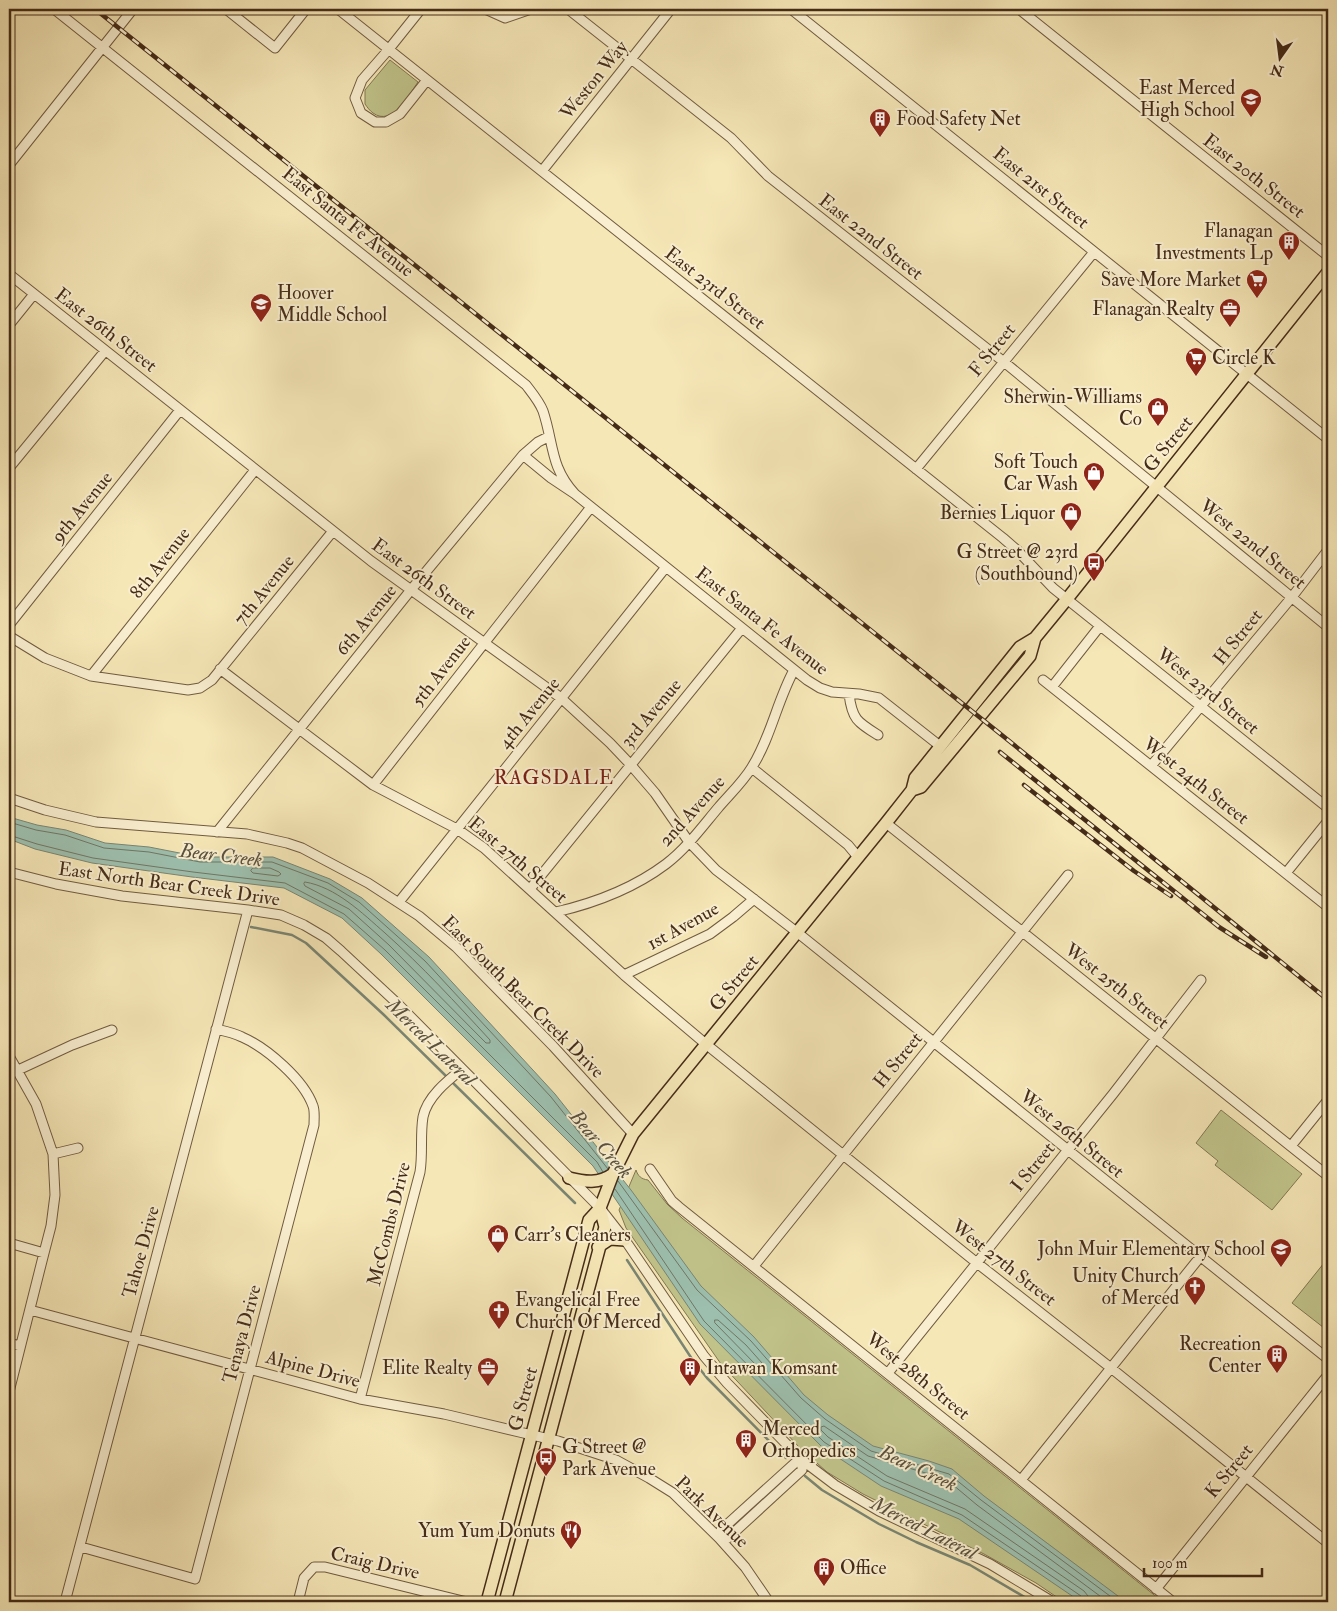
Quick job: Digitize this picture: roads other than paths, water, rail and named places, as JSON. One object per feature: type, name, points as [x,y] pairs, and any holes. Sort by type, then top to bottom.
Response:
[{"type":"main road","name":"G Street","points":[[487,1602],[589,1220],[601,1203],[633,1134],[886,823],[912,790],[915,778],[940,746],[1020,647],[1035,638],[1067,599],[1328,272]]},
{"type":"main road","name":"G Street","points":[[912,790],[921,787],[1030,656],[1035,638]]},
{"type":"main road","points":[[569,1178],[591,1182],[613,1174]]},
{"type":"main road","name":"G Street","points":[[505,1602],[598,1247],[605,1227],[601,1203]]},
{"type":"main road","points":[[598,1247],[610,1239],[625,1240]]},
{"type":"street","name":"East Santa Fe Avenue","points":[[54,9],[526,385],[543,411],[548,437],[560,473],[576,494]]},
{"type":"street","points":[[9,165],[134,9]]},
{"type":"street","points":[[226,9],[275,48],[306,9]]},
{"type":"street","name":"East 23rd Street","points":[[338,9],[1018,551],[1045,581],[1067,599]]},
{"type":"street","points":[[421,9],[362,80],[356,98],[361,113],[375,122],[386,122],[400,114],[427,80]]},
{"type":"street","points":[[485,9],[505,18],[531,9]]},
{"type":"street","name":"East 22nd Street","points":[[568,9],[731,138],[768,176],[1004,362],[1157,487]]},
{"type":"street","name":"Weston Way","points":[[542,171],[671,9]]},
{"type":"street","name":"East 21st Street","points":[[791,9],[1328,439]]},
{"type":"street","name":"East 20th Street","points":[[1019,9],[1030,12],[1328,256]]},
{"type":"street","name":"F Street","points":[[916,469],[1094,252]]},
{"type":"street","name":"East 26th Street","points":[[9,274],[410,591],[561,698],[630,764],[655,792],[689,842],[716,870],[798,933]]},
{"type":"street","points":[[9,325],[34,294]]},
{"type":"street","points":[[9,468],[105,351]]},
{"type":"street","name":"9th Avenue","points":[[9,625],[180,410]]},
{"type":"street","name":"6th Avenue","points":[[217,832],[410,591],[523,456],[538,442],[548,437]]},
{"type":"street","name":"East Santa Fe Avenue","points":[[523,456],[551,478],[576,494],[794,670],[820,688],[837,693],[871,696],[882,700],[940,746]]},
{"type":"street","name":"8th Avenue","points":[[91,676],[255,470]]},
{"type":"street","name":"West 22nd Street","points":[[1157,487],[1328,626]]},
{"type":"street","name":"5th Avenue","points":[[373,785],[591,507]]},
{"type":"street","name":"7th Avenue","points":[[9,636],[45,658],[91,676],[188,690],[200,688],[212,680],[333,531]]},
{"type":"street","name":"H Street","points":[[1151,766],[1202,707],[1328,550]]},
{"type":"street","name":"4th Avenue","points":[[399,902],[666,567]]},
{"type":"street","name":"West 23rd Street","points":[[1067,599],[1328,808]]},
{"type":"street","points":[[1052,687],[1100,626]]},
{"type":"street","name":"3rd Avenue","points":[[530,889],[742,628]]},
{"type":"street","name":"East 27th Street","points":[[220,669],[373,785],[457,829],[484,848],[624,975],[707,1045]]},
{"type":"street","name":"2nd Avenue","points":[[556,912],[579,907],[620,891],[667,863],[689,842],[752,768],[768,734],[784,689],[794,670]]},
{"type":"street","name":"West 24th Street","points":[[1043,680],[1328,907]]},
{"type":"street","points":[[849,694],[853,715],[868,729],[878,735]]},
{"type":"street","points":[[752,768],[848,845],[858,857]]},
{"type":"street","name":"East South Bear Creek Drive","points":[[9,798],[45,810],[96,822],[263,837],[302,848],[368,883],[419,916],[456,947],[553,1046],[633,1134]]},
{"type":"street","points":[[1286,873],[1328,821]]},
{"type":"street","name":"West 25th Street","points":[[886,823],[1328,1176]]},
{"type":"street","name":"H Street","points":[[754,1266],[1068,875]]},
{"type":"street","name":"East North Bear Creek Drive","points":[[9,876],[122,896],[281,915],[304,925],[326,938],[399,1005],[459,1072],[569,1178],[601,1203],[704,1356],[727,1383],[802,1460],[835,1485],[879,1511],[990,1564],[1053,1602]]},
{"type":"street","name":"1st Avenue","points":[[624,975],[710,934],[754,899]]},
{"type":"street","name":"Tahoe Drive","points":[[66,1602],[248,910]]},
{"type":"street","name":"West 26th Street","points":[[798,933],[1328,1359]]},
{"type":"street","name":"I Street","points":[[888,1373],[1201,980]]},
{"type":"street","name":"Tenaya Drive","points":[[80,1547],[195,1579],[314,1125],[314,1108],[307,1092],[291,1074],[270,1054],[240,1036],[216,1029]]},
{"type":"street","points":[[16,1071],[72,1045],[112,1030]]},
{"type":"street","name":"West 27th Street","points":[[707,1045],[1328,1543]]},
{"type":"street","points":[[9,1056],[36,1104],[53,1154],[54,1195],[44,1253],[9,1392]]},
{"type":"street","name":"McCombs Drive","points":[[360,1399],[420,1172],[423,1155],[424,1115],[435,1093],[459,1072]]},
{"type":"street","points":[[1291,1146],[1328,1100]]},
{"type":"street","points":[[53,1154],[78,1148]]},
{"type":"street","name":"West 28th Street","points":[[650,1169],[672,1201],[679,1207],[1173,1602]]},
{"type":"street","points":[[9,1243],[44,1253]]},
{"type":"street","points":[[1020,1480],[1200,1258]]},
{"type":"street","name":"Alpine Drive","points":[[30,1310],[360,1399],[444,1414],[532,1435]]},
{"type":"street","points":[[9,1343],[20,1346]]},
{"type":"street","name":"K Street","points":[[1156,1589],[1328,1375]]},
{"type":"street","name":"Park Avenue","points":[[532,1435],[616,1460],[673,1493],[719,1538],[745,1567],[769,1602]]},
{"type":"street","points":[[802,1460],[802,1470],[728,1538],[719,1538],[721,1530],[796,1462],[802,1460]]},
{"type":"street","points":[[784,1473],[791,1480]]},
{"type":"street","points":[[767,1488],[775,1495]]},
{"type":"street","name":"Craig Drive","points":[[298,1602],[304,1578],[314,1567],[325,1567],[467,1602]]},
{"type":"water","name":"Bear Creek","points":[[9,817],[37,825],[66,830],[105,843],[149,847],[200,857],[273,857],[330,879],[362,898],[429,957],[555,1094],[631,1190],[701,1286],[754,1337],[804,1395],[828,1415],[873,1446],[952,1469],[984,1496],[1126,1602],[1081,1602],[959,1519],[881,1486],[821,1446],[700,1324],[593,1166],[381,954],[342,918],[284,888],[92,863],[35,849],[9,839]]},
{"type":"waterway","name":"Merced Lateral","points":[[251,927],[292,935],[306,943],[383,1014],[447,1077]]},
{"type":"waterway","name":"Merced Lateral","points":[[451,1081],[575,1203]]},
{"type":"waterway","name":"Merced Lateral","points":[[627,1260],[692,1359],[707,1378],[786,1458]]},
{"type":"waterway","name":"Merced Lateral","points":[[805,1476],[822,1490],[879,1524],[970,1565],[1033,1602]]},
{"type":"railway","points":[[95,9],[1003,736],[1328,1000]]},
{"type":"railway","points":[[1000,752],[1219,927],[1266,957]]},
{"type":"railway","points":[[1024,785],[1134,871],[1171,896]]},
{"type":"place","name":"East Merced High School","points":[[1251,118]]},
{"type":"place","name":"Food Safety Net","points":[[880,138]]},
{"type":"place","name":"Flanagan Investments Lp","points":[[1289,261]]},
{"type":"place","name":"Save More Market","points":[[1257,299]]},
{"type":"place","name":"Hoover Middle School","points":[[261,323]]},
{"type":"place","name":"Flanagan Realty","points":[[1230,328]]},
{"type":"place","name":"Circle K","points":[[1196,377]]},
{"type":"place","name":"Sherwin-Williams Co","points":[[1158,427]]},
{"type":"place","name":"Soft Touch Car Wash","points":[[1094,492]]},
{"type":"place","name":"Bernies Liquor","points":[[1071,532]]},
{"type":"place","name":"G Street @ 23rd (Southbound)","points":[[1094,582]]},
{"type":"place","name":"Carr's Cleaners","points":[[498,1254]]},
{"type":"place","name":"John Muir Elementary School","points":[[1281,1268]]},
{"type":"place","name":"Unity Church of Merced","points":[[1195,1306]]},
{"type":"place","name":"Evangelical Free Church Of Merced","points":[[499,1330]]},
{"type":"place","name":"Recreation Center","points":[[1277,1374]]},
{"type":"place","name":"Elite Realty","points":[[488,1387]]},
{"type":"place","name":"Intawan Komsant","points":[[690,1387]]},
{"type":"place","name":"Merced Orthopedics","points":[[746,1459]]},
{"type":"place","name":"G Street @ Park Avenue","points":[[546,1477]]},
{"type":"place","name":"Yum Yum Donuts","points":[[571,1550]]},
{"type":"place","name":"Office","points":[[824,1587]]},
{"type":"district","name":"RAGSDALE","points":[[554,777]]}]
